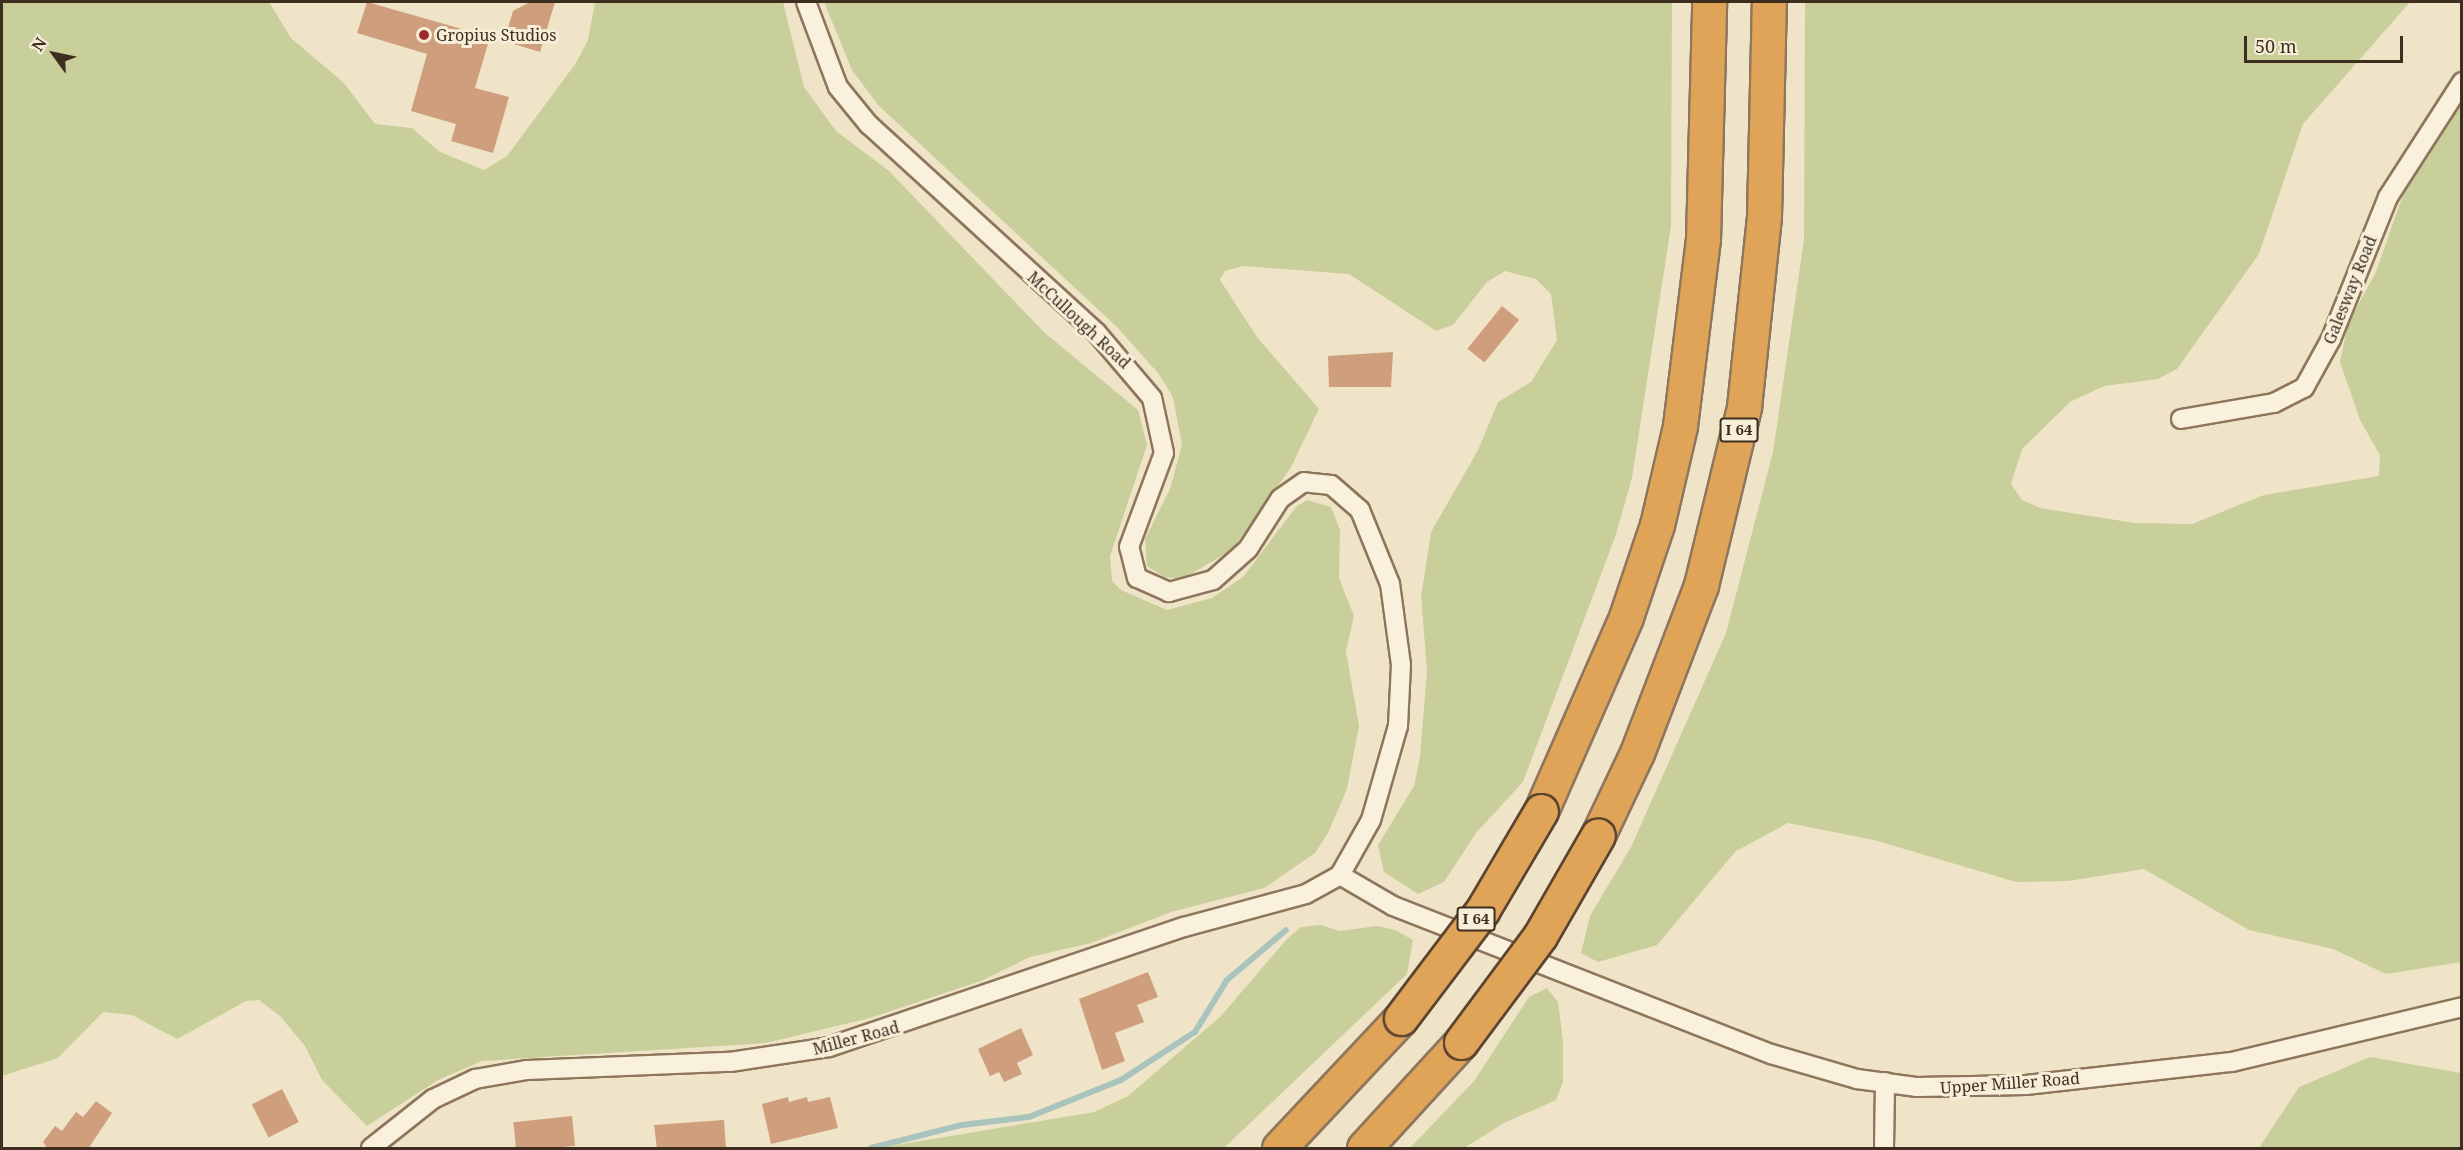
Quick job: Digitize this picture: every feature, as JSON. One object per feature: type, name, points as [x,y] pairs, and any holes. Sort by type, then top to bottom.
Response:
[{"type":"highway","name":"I 64","points":[[1279,1149],[1401,1018],[1482,911],[1540,811],[1626,617],[1657,525],[1680,426],[1702,239],[1708,2]]},
{"type":"highway","name":"I 64","points":[[1364,1149],[1461,1042],[1540,936],[1598,835],[1641,743],[1701,585],[1744,407],[1764,216],[1769,2]]},
{"type":"street","name":"McCullough Road","points":[[806,2],[838,87],[869,125],[1096,332],[1152,398],[1164,453],[1129,547],[1137,578],[1169,592],[1213,580],[1248,549],[1280,499],[1304,482],[1331,485],[1360,510],[1390,584],[1402,699],[1392,756],[1371,820],[1340,875]]},
{"type":"street","name":"Galesway Road","points":[[2181,419],[2274,403],[2304,388],[2322,359],[2388,197],[2462,82]]},
{"type":"street","name":"Upper Miller Road","points":[[1340,875],[1393,906],[1771,1054],[1885,1082],[1985,1088],[2232,1062],[2462,1007]]},
{"type":"street","name":"Miller Road","points":[[370,1149],[434,1099],[475,1079],[527,1070],[730,1062],[829,1047],[1184,927],[1306,894],[1340,875]]},
{"type":"street","points":[[1884,1149],[1885,1082]]},
{"type":"green space","points":[[2,2],[269,2],[291,38],[344,83],[375,124],[412,128],[440,152],[484,170],[507,156],[576,63],[588,40],[595,2],[783,2],[804,87],[836,131],[889,171],[1045,333],[1138,410],[1147,445],[1110,556],[1112,581],[1121,590],[1167,610],[1212,598],[1243,577],[1296,507],[1307,500],[1331,507],[1340,530],[1339,578],[1354,616],[1346,651],[1359,726],[1347,789],[1328,833],[1315,853],[1264,888],[1171,912],[1091,943],[1030,957],[981,981],[870,1018],[766,1043],[482,1061],[438,1080],[367,1126],[322,1080],[305,1046],[280,1016],[259,1000],[246,1001],[177,1039],[132,1015],[103,1012],[58,1058],[2,1076]]},
{"type":"green space","points":[[824,2],[1672,2],[1671,226],[1632,478],[1615,537],[1523,782],[1476,833],[1444,882],[1418,894],[1384,872],[1378,845],[1414,786],[1420,757],[1427,670],[1421,597],[1431,532],[1478,450],[1498,402],[1531,382],[1557,340],[1551,294],[1536,279],[1505,271],[1487,282],[1453,325],[1436,331],[1349,274],[1243,266],[1225,271],[1220,280],[1257,337],[1319,409],[1290,469],[1232,550],[1182,579],[1164,577],[1147,566],[1145,539],[1170,489],[1182,445],[1173,397],[1158,373],[1117,327],[878,105],[852,70]]},
{"type":"green space","points":[[1805,2],[2410,2],[2303,124],[2259,254],[2177,369],[2158,379],[2104,386],[2070,402],[2022,449],[2011,484],[2022,500],[2040,508],[2135,523],[2192,524],[2264,495],[2379,476],[2380,455],[2360,420],[2340,362],[2348,323],[2376,272],[2407,183],[2461,99],[2461,962],[2386,974],[2333,949],[2249,930],[2144,869],[2068,881],[2016,882],[1874,840],[1788,823],[1736,851],[1657,945],[1598,962],[1581,953],[1590,916],[1631,847],[1726,633],[1773,452],[1804,240]]},
{"type":"green space","points":[[1321,925],[1340,931],[1377,926],[1395,930],[1413,940],[1407,974],[1224,1148],[879,1148],[1094,1112],[1128,1096],[1221,1016],[1286,940],[1301,927]]},
{"type":"green space","points":[[1547,988],[1558,1002],[1563,1041],[1563,1082],[1556,1100],[1504,1123],[1464,1148],[1410,1148],[1474,1081],[1529,997]]},
{"type":"green space","points":[[2370,1057],[2461,1073],[2461,1148],[2259,1148],[2299,1087]]},
{"type":"building","points":[[367,2],[490,37],[475,88],[509,97],[493,153],[451,141],[456,124],[411,111],[427,54],[357,33]]},
{"type":"building","points":[[530,2],[555,2],[540,52],[504,41],[513,11]]},
{"type":"building","points":[[1502,306],[1519,320],[1484,363],[1467,349]]},
{"type":"building","points":[[1393,352],[1391,387],[1329,387],[1328,356]]},
{"type":"building","points":[[1148,972],[1158,997],[1137,1005],[1144,1022],[1115,1033],[1125,1061],[1102,1070],[1079,999]]},
{"type":"building","points":[[1021,1028],[1033,1055],[1017,1063],[1022,1074],[1004,1082],[999,1072],[990,1076],[978,1049]]},
{"type":"building","points":[[282,1089],[299,1122],[269,1137],[252,1104]]},
{"type":"building","points":[[788,1097],[789,1102],[807,1097],[808,1102],[830,1097],[838,1128],[771,1144],[762,1104]]},
{"type":"building","points":[[96,1101],[112,1113],[88,1149],[48,1149],[43,1142],[55,1126],[62,1131],[76,1112],[83,1117]]},
{"type":"building","points":[[572,1116],[575,1146],[516,1148],[513,1122]]},
{"type":"building","points":[[724,1120],[726,1149],[657,1149],[654,1125]]},
{"type":"waterway","points":[[871,1148],[962,1125],[1029,1117],[1121,1080],[1195,1032],[1227,980],[1286,930]]},
{"type":"place","name":"Gropius Studios","points":[[424,35]]}]
